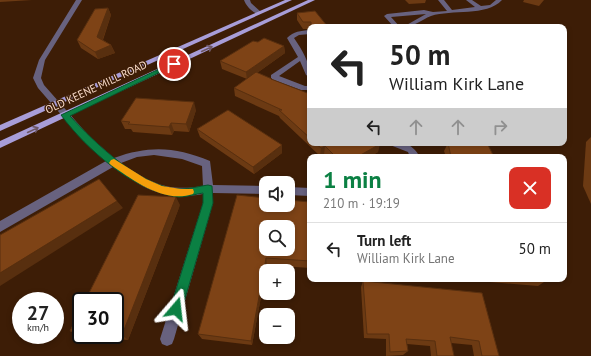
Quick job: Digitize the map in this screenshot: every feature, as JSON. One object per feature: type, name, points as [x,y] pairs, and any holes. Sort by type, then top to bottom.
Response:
[{"type":"main road","name":"OLD KEENE MILL ROAD","points":[[0,128],[289,0]]},
{"type":"main road","name":"OLD KEENE MILL ROAD","points":[[0,145],[312,0]]},
{"type":"street","points":[[80,0],[42,60],[37,78],[41,86],[86,138],[113,162],[143,182],[160,189],[181,193],[208,188],[259,190]]},
{"type":"street","points":[[246,0],[248,4],[259,13]]},
{"type":"street","points":[[440,0],[450,10]]},
{"type":"street","points":[[469,0],[480,8]]},
{"type":"street","points":[[412,24],[433,14],[450,10],[492,6],[499,0]]},
{"type":"street","points":[[394,24],[387,16],[424,12],[433,14]]},
{"type":"street","points":[[307,32],[297,33],[290,38],[307,68]]},
{"type":"street","points":[[302,57],[274,77],[307,88]]},
{"type":"street","points":[[400,146],[413,152]]},
{"type":"street","points":[[0,227],[113,162],[138,153],[157,151],[195,159],[207,164],[208,203],[167,339]]},
{"type":"street","points":[[295,191],[307,192]]},
{"type":"building","points":[[108,8],[97,37],[111,45],[95,52],[77,40],[95,9]]},
{"type":"building","points":[[315,11],[326,24],[311,24],[311,22],[303,22],[297,13]]},
{"type":"building","points":[[264,38],[284,46],[246,72],[220,61],[253,41],[258,42]]},
{"type":"building","points":[[256,72],[307,93],[307,135],[279,110],[282,110],[234,88]]},
{"type":"building","points":[[136,98],[194,102],[186,124],[171,123],[169,127],[128,124],[130,122],[121,121]]},
{"type":"building","points":[[228,110],[282,145],[253,167],[197,129]]},
{"type":"building","points":[[325,146],[376,146],[362,154],[333,154]]},
{"type":"building","points":[[449,146],[488,146],[492,154],[450,154]]},
{"type":"building","points":[[99,179],[117,201],[0,273],[0,235]]},
{"type":"building","points":[[138,195],[176,197],[124,330],[124,292],[90,292]]},
{"type":"building","points":[[237,195],[259,197],[259,212],[295,212],[295,201],[307,202],[307,261],[266,258],[265,264],[259,264],[259,297],[251,341],[198,334]]},
{"type":"building","points":[[363,282],[482,293],[499,356],[482,356],[479,341],[450,337],[454,356],[437,356],[435,341],[406,339],[408,351],[390,352],[389,334],[367,334]]},
{"type":"slow traffic","points":[[114,163],[143,182],[160,189],[181,193],[189,192]]},
{"type":"route","points":[[174,64],[65,115],[86,138],[113,162],[143,182],[160,189],[181,193],[208,188],[208,203],[176,309]]}]
